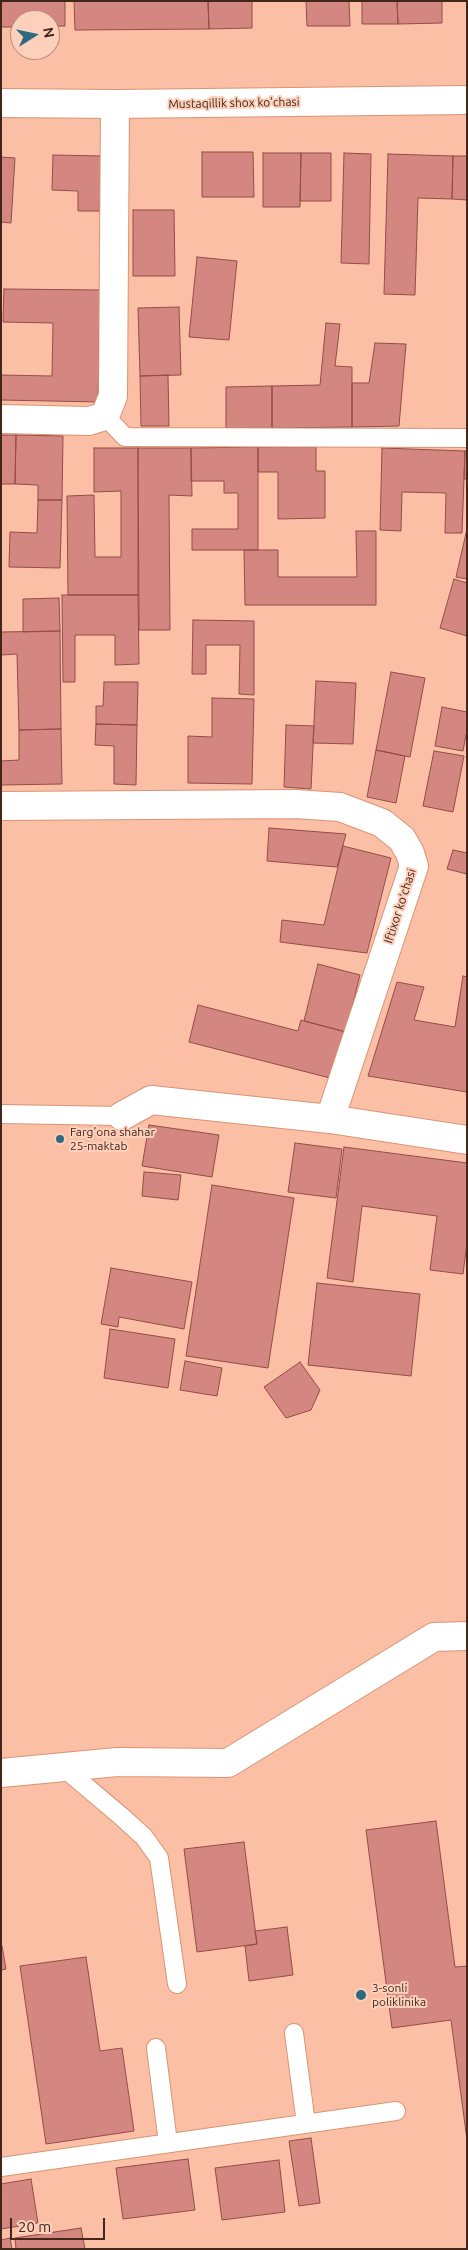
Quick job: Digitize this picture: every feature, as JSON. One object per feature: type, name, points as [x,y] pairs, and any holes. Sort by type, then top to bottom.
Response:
[{"type":"street","name":"Mustaqillik shox ko'chasi","points":[[1,103],[115,104],[467,100]]},
{"type":"street","points":[[1,419],[88,420],[105,416],[113,396],[115,104]]},
{"type":"street","name":"Iftixor koʻchasi","points":[[1,806],[295,804],[340,807],[382,823],[402,839],[410,853],[414,866],[330,1119]]},
{"type":"street","points":[[122,1116],[151,1100],[330,1119],[467,1140]]},
{"type":"street","points":[[1,1773],[116,1762],[228,1763],[434,1637],[467,1636]]},
{"type":"lane","points":[[105,416],[125,437],[467,438]]},
{"type":"lane","points":[[1,1114],[122,1116]]},
{"type":"lane","points":[[63,1767],[127,1821],[144,1837],[160,1858],[177,1984]]},
{"type":"lane","points":[[294,2033],[306,2124]]},
{"type":"lane","points":[[156,2048],[168,2143]]},
{"type":"lane","points":[[1,2167],[396,2111]]},
{"type":"building","points":[[1,1],[65,1],[65,26],[60,26],[60,10],[10,10],[10,27],[1,27]]},
{"type":"building","points":[[74,1],[208,1],[209,29],[75,30]]},
{"type":"building","points":[[208,1],[252,1],[252,28],[209,29]]},
{"type":"building","points":[[306,1],[349,1],[350,26],[307,26]]},
{"type":"building","points":[[362,1],[397,1],[398,24],[362,24]]},
{"type":"building","points":[[397,1],[442,1],[442,23],[398,24]]},
{"type":"building","points":[[202,152],[253,152],[254,197],[202,197]]},
{"type":"building","points":[[263,153],[301,153],[300,207],[263,207]]},
{"type":"building","points":[[301,153],[331,153],[331,201],[300,201]]},
{"type":"building","points":[[344,153],[371,154],[369,264],[341,263]]},
{"type":"building","points":[[388,154],[453,156],[452,199],[418,198],[415,295],[384,294]]},
{"type":"building","points":[[53,155],[102,156],[100,211],[78,211],[78,191],[52,190]]},
{"type":"building","points":[[453,156],[467,156],[467,200],[452,199]]},
{"type":"building","points":[[1,157],[15,158],[11,223],[1,222]]},
{"type":"building","points":[[133,210],[174,210],[175,276],[133,276]]},
{"type":"building","points":[[197,257],[237,261],[229,340],[189,337]]},
{"type":"building","points":[[4,289],[100,290],[98,402],[1,400],[1,375],[52,376],[53,323],[3,322]]},
{"type":"building","points":[[179,307],[181,375],[140,376],[138,308]]},
{"type":"building","points":[[326,323],[340,324],[335,366],[352,367],[352,427],[272,428],[272,386],[320,385]]},
{"type":"building","points":[[375,343],[406,344],[399,426],[352,427],[352,383],[369,383]]},
{"type":"building","points":[[168,375],[169,426],[141,426],[140,376]]},
{"type":"building","points":[[272,386],[272,428],[226,428],[226,387]]},
{"type":"building","points":[[1,435],[16,435],[15,484],[1,484]]},
{"type":"building","points":[[16,435],[63,436],[62,500],[38,500],[38,485],[15,484]]},
{"type":"building","points":[[258,447],[258,550],[192,550],[192,529],[238,529],[238,493],[224,493],[224,481],[191,481],[191,448]]},
{"type":"building","points":[[258,447],[316,447],[316,471],[325,471],[325,518],[278,519],[278,472],[258,472]]},
{"type":"building","points":[[94,448],[138,448],[138,595],[68,595],[67,496],[94,495],[95,557],[121,557],[121,491],[94,492]]},
{"type":"building","points":[[138,448],[191,448],[192,496],[169,495],[170,630],[139,630]]},
{"type":"building","points":[[382,448],[465,451],[462,533],[445,533],[446,493],[402,492],[401,531],[380,530]]},
{"type":"building","points":[[465,451],[467,451],[467,479],[464,479]]},
{"type":"building","points":[[38,500],[62,500],[60,568],[9,567],[10,532],[37,533]]},
{"type":"building","points":[[467,529],[467,579],[456,577]]},
{"type":"building","points":[[356,531],[376,531],[376,605],[245,605],[244,550],[278,550],[278,577],[357,577]]},
{"type":"building","points":[[454,579],[467,583],[467,636],[440,628]]},
{"type":"building","points":[[62,595],[138,595],[139,664],[115,665],[115,635],[75,635],[75,682],[63,682]]},
{"type":"building","points":[[59,598],[60,631],[23,632],[23,599]]},
{"type":"building","points":[[193,620],[254,621],[254,695],[239,694],[240,645],[206,645],[206,674],[192,674]]},
{"type":"building","points":[[60,631],[61,729],[19,730],[17,654],[1,655],[1,632]]},
{"type":"building","points":[[391,672],[425,678],[410,757],[376,750]]},
{"type":"building","points":[[316,681],[356,683],[353,744],[313,743]]},
{"type":"building","points":[[104,682],[138,682],[137,725],[96,724],[96,706],[103,706]]},
{"type":"building","points":[[212,698],[254,699],[252,784],[188,783],[188,736],[212,737]]},
{"type":"building","points":[[442,707],[467,712],[467,730],[463,751],[435,746]]},
{"type":"building","points":[[96,724],[137,725],[136,785],[114,784],[114,746],[95,745]]},
{"type":"building","points":[[286,725],[314,726],[311,789],[284,787]]},
{"type":"building","points":[[61,729],[62,784],[1,785],[1,761],[19,760],[19,730]]},
{"type":"building","points":[[376,750],[405,756],[396,803],[367,797]]},
{"type":"building","points":[[434,751],[464,756],[453,812],[423,806]]},
{"type":"building","points":[[269,828],[346,834],[337,867],[267,861]]},
{"type":"building","points":[[343,846],[391,858],[367,953],[280,942],[282,920],[324,925]]},
{"type":"building","points":[[453,850],[467,853],[467,874],[447,869]]},
{"type":"building","points":[[318,964],[360,975],[346,1032],[304,1021]]},
{"type":"building","points":[[463,976],[467,977],[467,1092],[368,1076],[397,982],[424,987],[414,1020],[455,1027]]},
{"type":"building","points":[[198,1005],[298,1031],[301,1020],[346,1032],[334,1079],[189,1042]]},
{"type":"building","points":[[149,1125],[219,1135],[212,1177],[142,1166]]},
{"type":"building","points":[[295,1143],[342,1149],[336,1198],[288,1192]]},
{"type":"building","points":[[344,1147],[467,1163],[467,1243],[463,1274],[430,1270],[437,1216],[362,1206],[353,1282],[327,1278]]},
{"type":"building","points":[[144,1172],[181,1175],[178,1200],[142,1196]]},
{"type":"building","points":[[212,1185],[294,1198],[268,1368],[186,1356]]},
{"type":"building","points":[[111,1268],[192,1282],[184,1329],[119,1317],[118,1327],[101,1324]]},
{"type":"building","points":[[317,1283],[420,1294],[411,1376],[308,1365]]},
{"type":"building","points":[[110,1329],[175,1339],[168,1388],[104,1378]]},
{"type":"building","points":[[185,1361],[222,1368],[217,1396],[180,1390]]},
{"type":"building","points":[[300,1362],[320,1390],[311,1410],[286,1418],[264,1387]]},
{"type":"building","points":[[436,1821],[455,1967],[467,1966],[467,2140],[451,2020],[392,2028],[366,1830]]},
{"type":"building","points":[[244,1842],[257,1944],[197,1952],[184,1849]]},
{"type":"building","points":[[287,1927],[293,1975],[249,1981],[245,1946],[257,1944],[255,1931]]},
{"type":"building","points":[[1,1947],[6,1969],[1,1970]]},
{"type":"building","points":[[86,1957],[100,2051],[122,2048],[134,2131],[46,2144],[20,1966]]},
{"type":"building","points":[[311,2138],[320,2203],[299,2206],[289,2141]]},
{"type":"building","points":[[188,2159],[195,2210],[123,2219],[116,2168]]},
{"type":"building","points":[[279,2160],[285,2212],[222,2220],[215,2168]]},
{"type":"building","points":[[31,2179],[38,2223],[1,2229],[1,2184]]},
{"type":"building","points":[[81,2228],[85,2249],[16,2249],[15,2238]]},
{"type":"building","points":[[10,2238],[12,2249],[1,2249],[1,2240]]},
{"type":"place","name":"Farg'ona shahar 25-maktab","points":[[60,1139]]},
{"type":"place","name":"3-sonli poliklinika","points":[[361,1995]]}]
